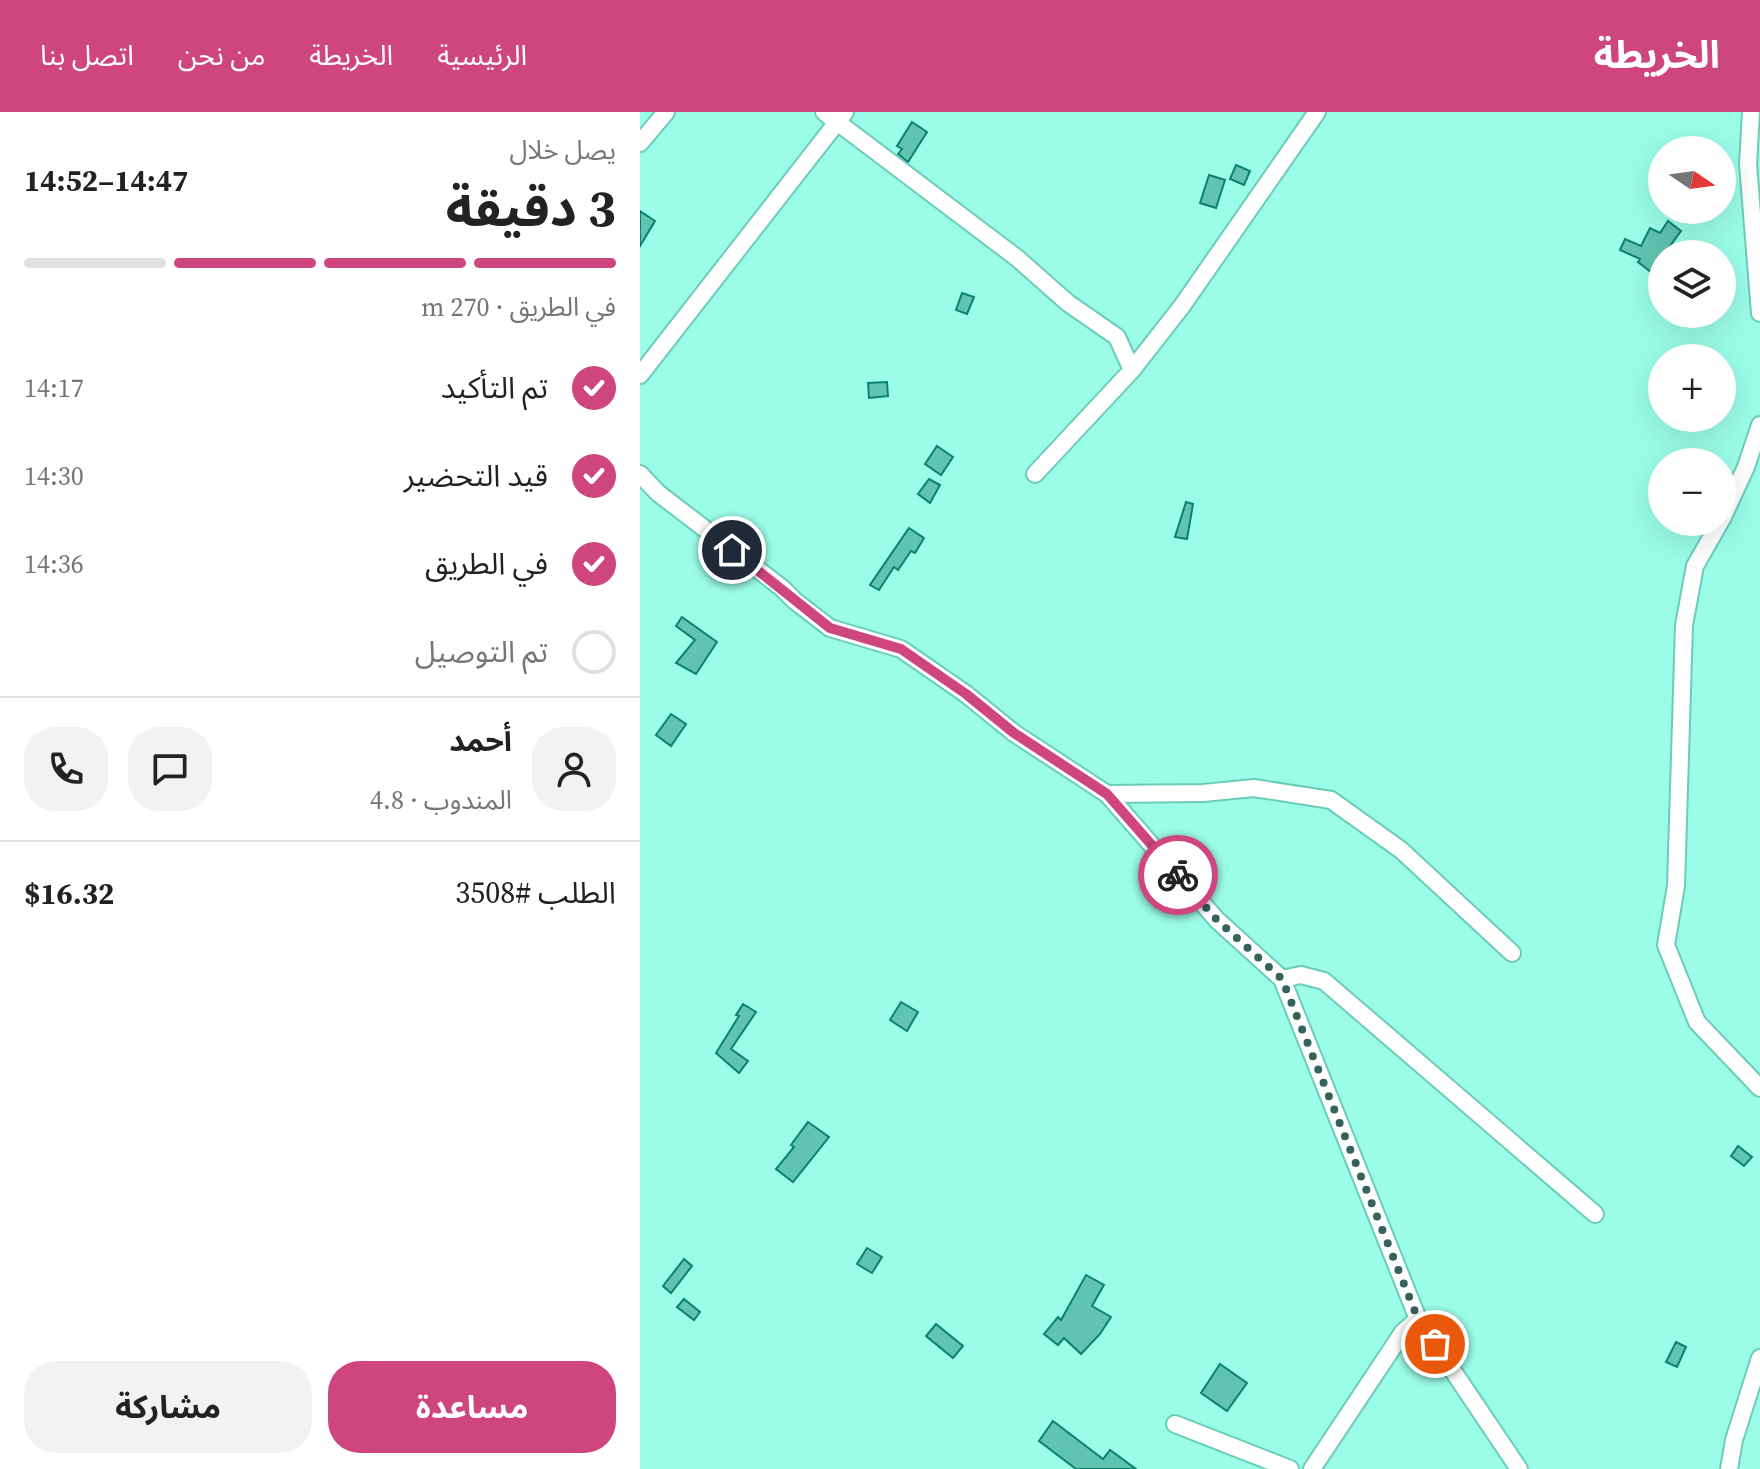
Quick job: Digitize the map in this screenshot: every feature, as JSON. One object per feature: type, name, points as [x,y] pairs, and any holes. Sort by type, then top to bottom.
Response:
[{"type":"street","points":[[640,143],[666,112]]},
{"type":"street","points":[[1035,474],[1132,370],[1182,306],[1317,112]]},
{"type":"street","points":[[1751,112],[1748,164],[1760,313]]},
{"type":"street","points":[[640,375],[835,115],[1017,258],[1068,303],[1117,337],[1132,370]]},
{"type":"street","points":[[1736,488],[1760,425]]},
{"type":"street","points":[[640,474],[658,493],[830,628],[901,649],[966,694],[1014,733],[1107,794],[1217,920],[1282,979],[1418,1319],[1519,1469]]},
{"type":"street","points":[[1712,536],[1695,566],[1684,625],[1676,886],[1666,945],[1697,1022],[1760,1088]]},
{"type":"street","points":[[1107,794],[1203,793],[1254,788],[1331,800],[1401,850],[1512,953]]},
{"type":"street","points":[[1282,979],[1301,975],[1324,981],[1595,1214]]},
{"type":"street","points":[[1312,1469],[1403,1332],[1418,1319]]},
{"type":"street","points":[[1729,1469],[1734,1440],[1760,1358]]},
{"type":"street","points":[[1175,1424],[1290,1469]]},
{"type":"building","points":[[912,122],[927,132],[908,162],[898,154],[902,149],[897,146]]},
{"type":"building","points":[[1236,165],[1250,171],[1244,185],[1230,179]]},
{"type":"building","points":[[1209,175],[1225,180],[1216,208],[1200,203]]},
{"type":"building","points":[[640,211],[655,221],[640,246]]},
{"type":"building","points":[[1666,224],[1672,224],[1681,231],[1674,240],[1648,240],[1648,270],[1638,262],[1640,259],[1620,250],[1625,239],[1641,246],[1650,228],[1660,233]]},
{"type":"building","points":[[962,293],[974,297],[967,314],[956,310]]},
{"type":"building","points":[[887,382],[888,396],[869,398],[868,383]]},
{"type":"building","points":[[937,446],[953,457],[941,475],[925,464]]},
{"type":"building","points":[[929,479],[940,485],[930,503],[918,494]]},
{"type":"building","points":[[1186,502],[1193,504],[1187,539],[1175,537]]},
{"type":"building","points":[[909,528],[924,538],[915,553],[911,551],[898,570],[894,567],[879,590],[870,585]]},
{"type":"building","points":[[682,617],[717,642],[696,674],[676,663],[695,640],[676,626]]},
{"type":"building","points":[[671,714],[686,724],[671,746],[656,735]]},
{"type":"building","points":[[901,1002],[918,1012],[907,1031],[890,1020]]},
{"type":"building","points":[[743,1004],[756,1012],[731,1049],[748,1061],[739,1073],[716,1053]]},
{"type":"building","points":[[808,1122],[829,1137],[793,1182],[776,1169],[794,1147],[791,1145]]},
{"type":"building","points":[[1738,1146],[1752,1157],[1744,1166],[1731,1156]]},
{"type":"building","points":[[867,1248],[882,1257],[872,1273],[857,1264]]},
{"type":"building","points":[[684,1259],[692,1266],[671,1293],[663,1286]]},
{"type":"building","points":[[1086,1275],[1104,1285],[1092,1306],[1111,1317],[1081,1354],[1064,1338],[1058,1345],[1044,1334],[1058,1317],[1061,1320]]},
{"type":"building","points":[[684,1299],[700,1312],[694,1320],[677,1307]]},
{"type":"building","points":[[936,1324],[963,1346],[953,1358],[926,1336]]},
{"type":"building","points":[[1676,1342],[1686,1347],[1677,1367],[1666,1362]]},
{"type":"building","points":[[1220,1364],[1247,1383],[1227,1411],[1201,1393]]},
{"type":"building","points":[[1053,1421],[1103,1459],[1110,1450],[1136,1469],[1076,1469],[1039,1441]]},
{"type":"way so far","points":[[1178,875],[1217,920],[1282,979],[1418,1319],[1435,1344]]},
{"type":"route","points":[[732,550],[830,628],[901,649],[966,694],[1014,733],[1107,794],[1178,875]]}]
